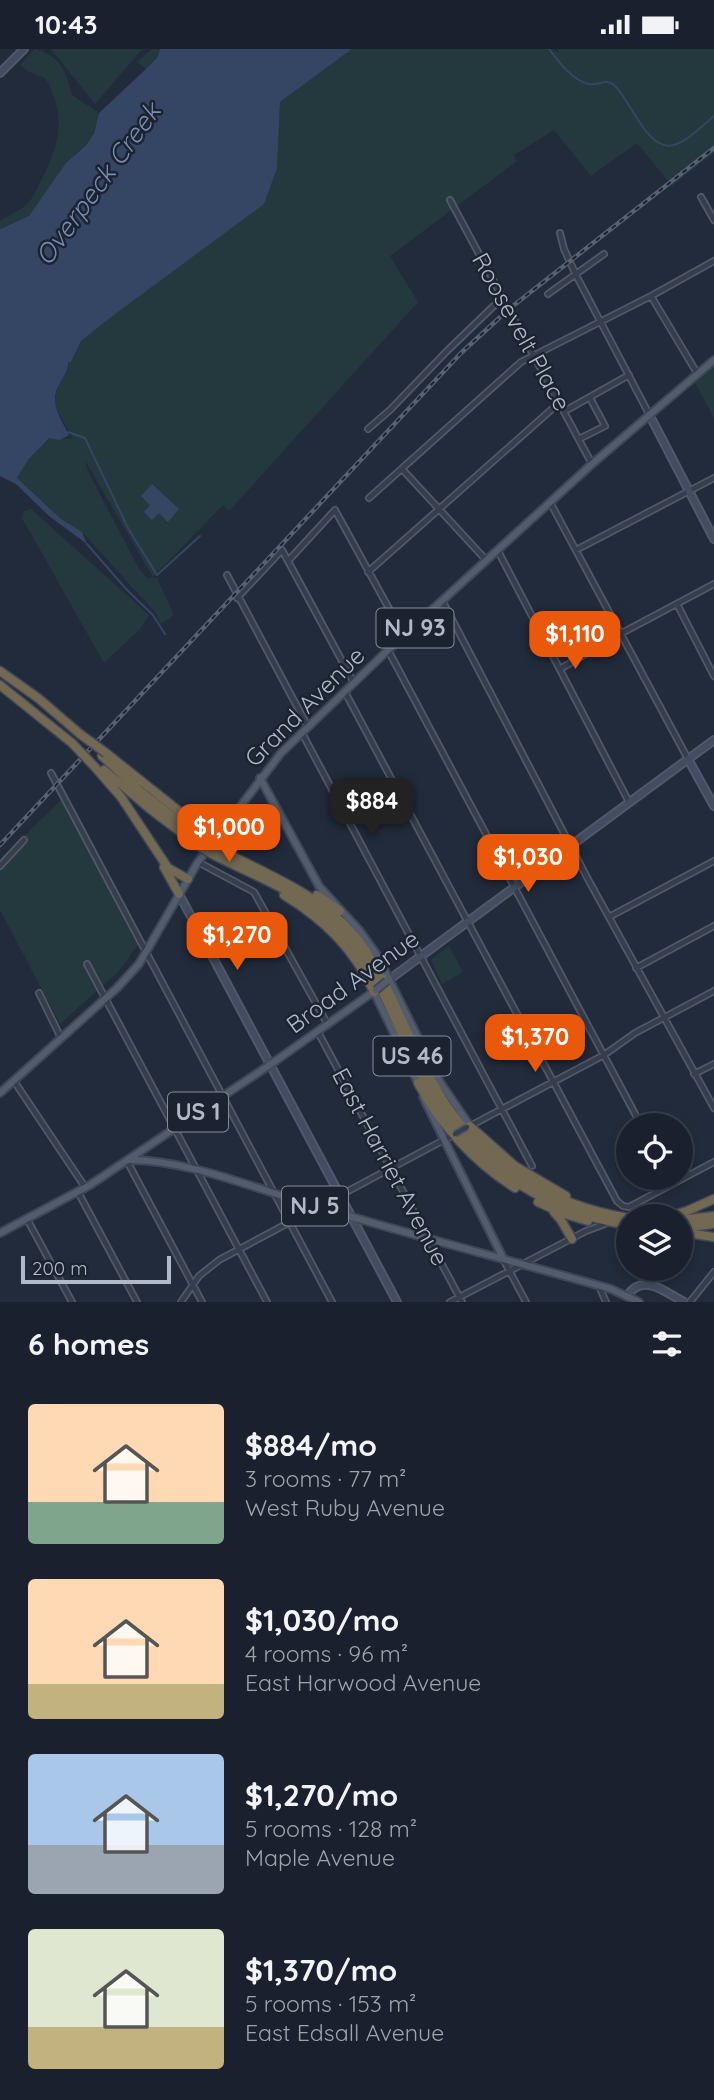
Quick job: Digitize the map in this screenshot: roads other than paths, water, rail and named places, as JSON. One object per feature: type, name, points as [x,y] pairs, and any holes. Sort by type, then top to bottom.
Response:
[{"type":"highway","points":[[0,671],[80,734],[100,760],[169,870],[188,879]]},
{"type":"highway","points":[[0,685],[72,743],[195,823],[214,847]]},
{"type":"highway","name":"US 46","points":[[100,760],[197,836],[313,906],[334,923],[353,943],[372,973],[432,1095],[453,1125],[478,1152],[505,1175],[537,1195],[608,1223]]},
{"type":"highway","name":"US 46","points":[[100,760],[149,809],[199,846],[214,847]]},
{"type":"highway","points":[[195,823],[210,827],[227,822]]},
{"type":"highway","points":[[151,839],[180,894]]},
{"type":"highway","points":[[258,873],[306,889],[340,911]]},
{"type":"highway","points":[[258,873],[334,931],[358,960],[375,991]]},
{"type":"highway","name":"US 46","points":[[258,873],[320,904],[341,921],[359,941],[379,972],[435,1087],[454,1117],[478,1144],[528,1183],[561,1199],[596,1211]]},
{"type":"highway","points":[[418,1083],[454,1134],[494,1175],[543,1204],[559,1217],[572,1239]]},
{"type":"highway","points":[[469,1127],[525,1173],[596,1211],[616,1215]]},
{"type":"highway","points":[[525,1173],[530,1172],[533,1166]]},
{"type":"highway","points":[[693,1208],[714,1199]]},
{"type":"highway","points":[[543,1204],[575,1217],[616,1224]]},
{"type":"highway","points":[[693,1219],[714,1216]]},
{"type":"highway","points":[[693,1228],[714,1224]]},
{"type":"highway","points":[[693,1233],[714,1237]]},
{"type":"main road","name":"Grand Avenue","points":[[0,1093],[129,977],[147,954],[198,862],[214,847],[227,822],[277,757],[388,650],[592,464],[714,360]]},
{"type":"main road","points":[[260,778],[319,886],[368,941],[440,1082],[469,1127]]},
{"type":"main road","name":"Broad Avenue","points":[[0,1233],[78,1192],[318,1032],[389,980]]},
{"type":"main road","points":[[375,991],[426,1106],[503,1258]]},
{"type":"main road","name":"NJ 5","points":[[127,1160],[163,1162],[197,1171],[598,1286],[639,1302]]},
{"type":"street","points":[[0,73],[24,49]]},
{"type":"street","points":[[701,197],[714,220]]},
{"type":"street","name":"Roosevelt Place","points":[[450,201],[592,464]]},
{"type":"street","points":[[560,233],[576,275],[714,539]]},
{"type":"street","points":[[548,294],[604,254]]},
{"type":"street","points":[[369,498],[521,362],[714,261]]},
{"type":"street","points":[[651,296],[697,373]]},
{"type":"street","points":[[368,429],[390,411],[503,297]]},
{"type":"street","points":[[565,411],[629,375]]},
{"type":"street","points":[[579,439],[606,426],[590,397]]},
{"type":"street","points":[[368,572],[560,402]]},
{"type":"street","points":[[401,468],[487,561]]},
{"type":"street","points":[[576,550],[714,478]]},
{"type":"street","points":[[551,504],[688,759],[711,795],[714,806]]},
{"type":"street","points":[[288,561],[335,510],[404,637]]},
{"type":"street","points":[[237,598],[282,550],[354,683]]},
{"type":"street","points":[[498,551],[630,803]]},
{"type":"street","points":[[227,575],[308,727]]},
{"type":"street","points":[[560,670],[620,634],[714,584]]},
{"type":"street","points":[[443,602],[636,968],[714,1108]]},
{"type":"street","points":[[677,604],[714,676]]},
{"type":"street","points":[[388,650],[635,1113]]},
{"type":"street","points":[[345,692],[617,1201],[629,1207],[662,1190]]},
{"type":"street","points":[[302,732],[533,1166]]},
{"type":"street","name":"Broad Avenue","points":[[389,980],[714,740]]},
{"type":"street","points":[[51,773],[332,1302]]},
{"type":"street","points":[[0,866],[24,839]]},
{"type":"street","points":[[609,917],[714,861]]},
{"type":"street","points":[[198,862],[249,888],[255,894],[328,1025]]},
{"type":"street","points":[[180,894],[397,1302]]},
{"type":"street","points":[[636,968],[714,926]]},
{"type":"street","points":[[87,964],[267,1302]]},
{"type":"street","points":[[181,1302],[192,1283],[211,1265],[604,1055],[714,991]]},
{"type":"street","points":[[39,993],[61,1038]]},
{"type":"street","name":"East Harriet Avenue","points":[[318,1032],[461,1299]]},
{"type":"street","points":[[694,1074],[714,1063]]},
{"type":"street","points":[[14,1081],[85,1187]]},
{"type":"street","points":[[127,1160],[202,1302]]},
{"type":"street","points":[[693,1173],[714,1162]]},
{"type":"street","points":[[78,1192],[137,1302]]},
{"type":"street","points":[[27,1219],[72,1302]]},
{"type":"street","points":[[450,1302],[461,1299],[509,1271],[608,1223]]},
{"type":"street","points":[[503,1258],[526,1302]]},
{"type":"street","points":[[690,1302],[714,1272]]},
{"type":"street","points":[[627,1296],[634,1286],[646,1283],[684,1302]]},
{"type":"street","points":[[598,1286],[606,1302]]},
{"type":"water","name":"Overpeck Creek","points":[[160,49],[352,49],[280,102],[277,168],[264,204],[81,341],[68,363],[57,390],[55,403],[69,435],[60,440],[49,438],[28,460],[17,478],[61,519],[82,532],[87,544],[49,516],[16,484],[0,476],[0,229],[29,216],[66,163],[86,145],[94,133],[99,113],[157,58]]},
{"type":"water","points":[[152,484],[179,509],[168,522],[159,513],[152,520],[144,512],[150,505],[141,496]]},
{"type":"waterway","points":[[549,49],[577,79],[589,84],[608,82],[614,85],[650,136],[659,143],[668,146],[677,144],[714,116]]},
{"type":"waterway","points":[[68,432],[85,438],[128,528],[157,575],[200,536]]},
{"type":"waterway","points":[[87,544],[153,615],[165,634]]},
{"type":"railway","points":[[0,845],[461,353],[509,309],[714,148]]}]
